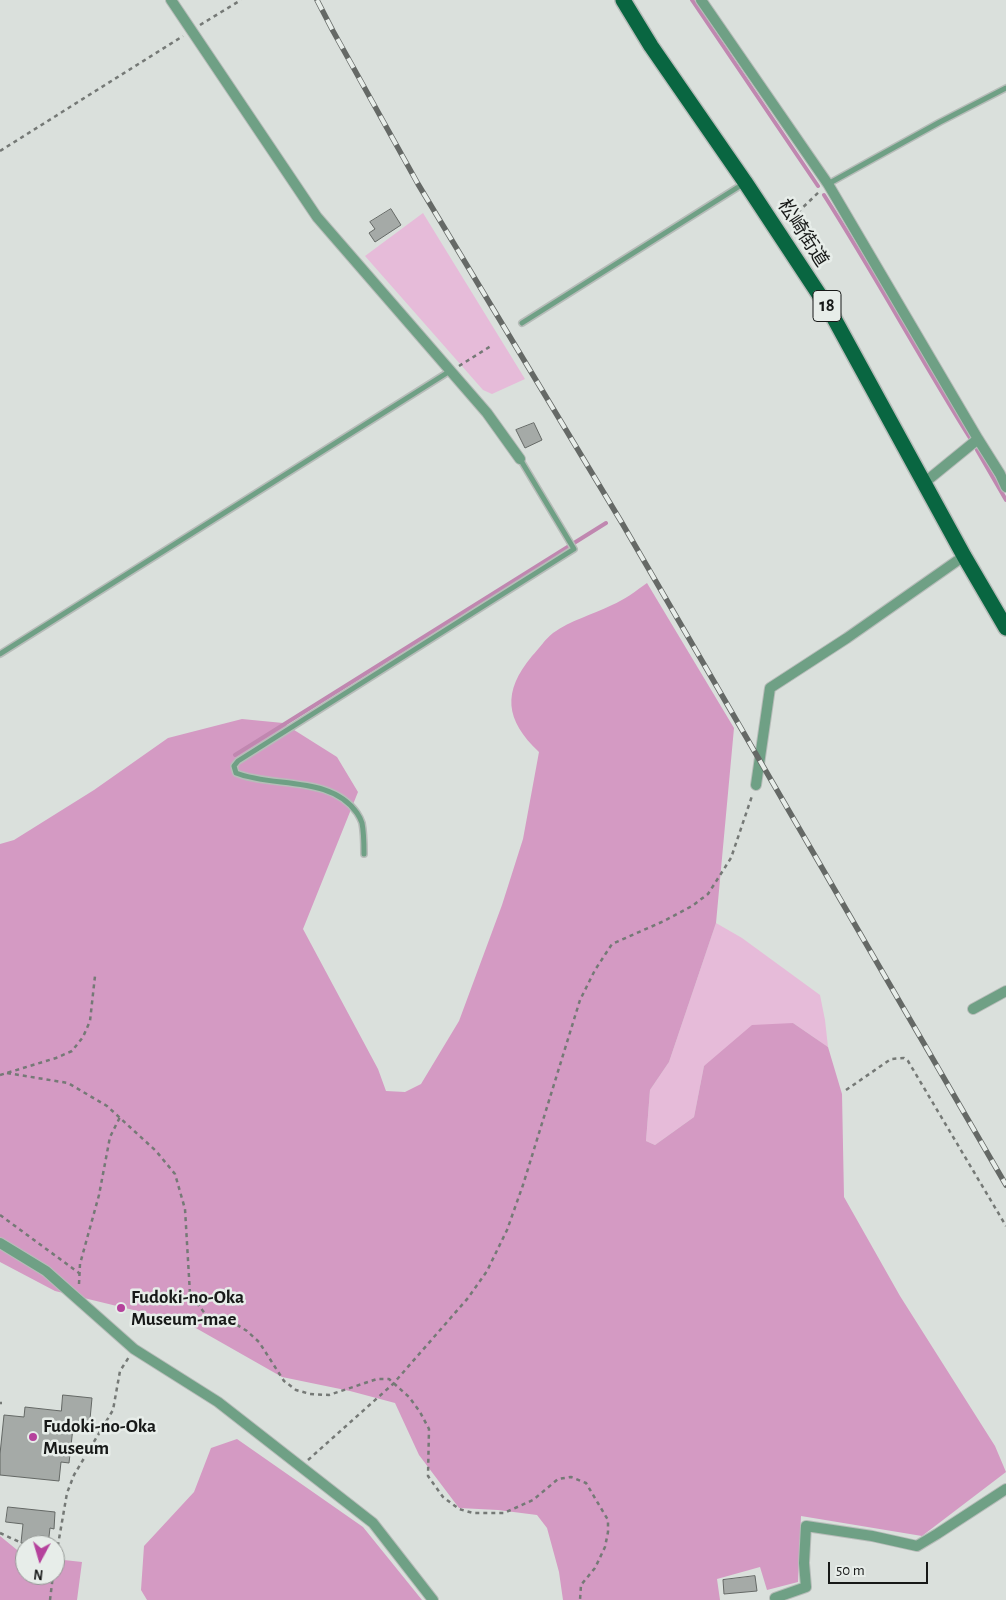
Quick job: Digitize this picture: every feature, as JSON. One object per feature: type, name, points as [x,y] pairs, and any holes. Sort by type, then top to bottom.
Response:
[{"type":"main road","name":"松崎街道","points":[[623,0],[651,46],[745,182],[830,311],[964,556],[1006,628]]},
{"type":"street","points":[[172,0],[317,217],[451,370],[487,413],[520,459]]},
{"type":"street","points":[[701,0],[828,184],[978,439],[1003,472],[1006,488]]},
{"type":"street","points":[[924,483],[978,439]]},
{"type":"street","points":[[756,785],[770,688],[964,556]]},
{"type":"street","points":[[973,1009],[1006,991]]},
{"type":"street","points":[[0,1243],[46,1271],[134,1349],[218,1402],[373,1523],[433,1600]]},
{"type":"street","points":[[775,1598],[806,1587],[804,1563],[806,1526],[872,1536],[917,1546],[1006,1488]]},
{"type":"lane","points":[[828,184],[1006,88]]},
{"type":"lane","points":[[522,323],[745,182]]},
{"type":"lane","points":[[0,654],[451,370]]},
{"type":"lane","points":[[364,854],[362,821],[353,808],[344,800],[323,790],[297,783],[246,777],[236,773],[234,766],[238,761],[574,549],[520,459]]},
{"type":"path","points":[[0,151],[241,0]]},
{"type":"path","points":[[801,267],[806,259],[798,212],[828,184]]},
{"type":"path","points":[[451,370],[491,346]]},
{"type":"path","points":[[300,1467],[393,1384],[468,1298],[487,1271],[507,1230],[523,1185],[580,1000],[595,970],[612,944],[664,921],[692,906],[708,894],[731,858],[756,785]]},
{"type":"path","points":[[0,1075],[72,1051],[83,1036],[90,1021],[95,976]]},
{"type":"path","points":[[846,1090],[891,1059],[904,1058],[908,1061],[1006,1226]]},
{"type":"path","points":[[6,1073],[68,1083],[107,1106],[120,1117],[156,1152],[175,1174],[184,1209],[190,1294],[206,1315],[234,1323],[247,1331],[259,1342],[284,1381],[296,1390],[310,1394],[329,1395],[377,1379],[389,1379],[409,1397],[420,1412],[429,1429],[428,1476],[443,1497],[459,1509],[473,1513],[504,1514],[533,1500],[558,1479],[571,1477],[586,1483],[608,1520],[608,1532],[605,1547],[596,1568],[581,1585],[580,1600]]},
{"type":"path","points":[[78,1300],[79,1273],[84,1246],[99,1195],[110,1137],[120,1117]]},
{"type":"path","points":[[0,1215],[79,1273]]},
{"type":"path","points":[[60,1535],[68,1493],[74,1476],[113,1410],[120,1371],[134,1349]]},
{"type":"path","points":[[0,1533],[15,1540]]},
{"type":"path","points":[[50,1600],[52,1585]]},
{"type":"shaded area","points":[[423,213],[525,379],[492,394],[483,390],[365,256]]},
{"type":"shaded area","points":[[647,583],[734,728],[716,923],[669,1062],[650,1090],[646,1141],[655,1145],[694,1117],[704,1066],[752,1025],[793,1023],[828,1047],[842,1094],[844,1197],[900,1296],[995,1446],[1006,1472],[922,1536],[801,1516],[798,1582],[767,1590],[760,1567],[717,1579],[720,1600],[563,1600],[559,1572],[547,1528],[537,1515],[459,1508],[419,1455],[395,1403],[350,1391],[282,1377],[187,1323],[55,1291],[0,1262],[0,844],[14,840],[94,790],[168,738],[242,719],[283,723],[337,757],[358,792],[303,929],[378,1069],[386,1091],[405,1092],[421,1084],[459,1021],[502,905],[523,839],[539,752],[519,729],[514,717],[512,694],[522,669],[553,633],[621,601]]},
{"type":"shaded area","points":[[716,923],[742,938],[820,995],[828,1047],[793,1023],[704,1066],[694,1117],[655,1145],[646,1141],[650,1090],[669,1062]]},
{"type":"shaded area","points":[[237,1439],[363,1527],[422,1600],[147,1600],[141,1590],[144,1546],[194,1492],[211,1448]]},
{"type":"shaded area","points":[[0,1536],[15,1548],[15,1585],[65,1585],[65,1560],[82,1562],[77,1600],[0,1600]]},
{"type":"building","points":[[391,209],[401,225],[375,242],[369,233],[375,229],[370,222]]},
{"type":"building","points":[[534,423],[542,440],[525,448],[516,430]]},
{"type":"building","points":[[63,1395],[92,1398],[89,1430],[73,1428],[69,1463],[61,1462],[59,1481],[0,1475],[4,1415],[24,1417],[25,1407],[61,1411]]},
{"type":"building","points":[[8,1507],[55,1512],[54,1529],[50,1528],[49,1535],[22,1535],[23,1524],[6,1522]]},
{"type":"building","points":[[755,1576],[757,1591],[724,1594],[723,1580]]},
{"type":"waterway","points":[[692,0],[818,186]]},
{"type":"waterway","points":[[824,195],[970,438]]},
{"type":"waterway","points":[[977,450],[1006,500]]},
{"type":"waterway","points":[[235,755],[606,523]]},
{"type":"railway","points":[[317,0],[418,184],[622,523],[1006,1185]]},
{"type":"place","name":"Fudoki-no-Oka Museum-mae","points":[[121,1308]]},
{"type":"place","name":"Fudoki-no-Oka Museum","points":[[33,1437]]}]
